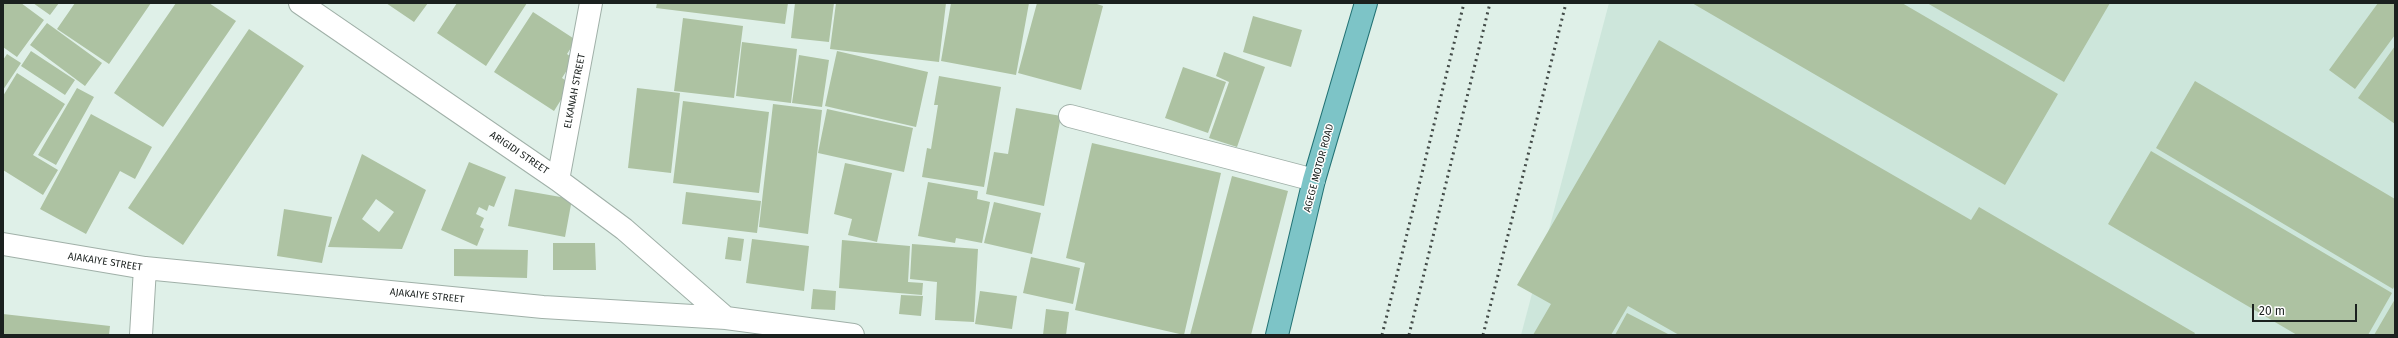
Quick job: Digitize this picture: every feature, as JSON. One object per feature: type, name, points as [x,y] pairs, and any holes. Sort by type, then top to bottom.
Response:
[{"type":"main road","name":"AGEGE MOTOR ROAD","points":[[1277,335],[1314,180],[1366,3]]},
{"type":"street","name":"ARIGIDI STREET","points":[[300,3],[558,180],[624,229],[726,318]]},
{"type":"street","name":"ELKANAH STREET","points":[[558,180],[591,3]]},
{"type":"street","points":[[1070,116],[1314,180]]},
{"type":"street","name":"AJAKAIYE STREET","points":[[3,244],[144,268],[543,307],[726,318],[853,335]]},
{"type":"street","points":[[141,335],[144,268]]},
{"type":"shaded area","points":[[1609,3],[2395,3],[2395,335],[1521,335]]},
{"type":"building","points":[[3,3],[21,3],[44,20],[17,57],[3,47]]},
{"type":"building","points":[[33,3],[59,3],[50,15]]},
{"type":"building","points":[[75,3],[151,3],[109,64],[57,29]]},
{"type":"building","points":[[176,3],[209,3],[236,21],[163,127],[114,93]]},
{"type":"building","points":[[386,3],[428,3],[414,22]]},
{"type":"building","points":[[457,3],[527,3],[486,66],[437,33]]},
{"type":"building","points":[[657,3],[788,3],[785,24],[656,8]]},
{"type":"building","points":[[795,3],[834,3],[829,42],[791,38]]},
{"type":"building","points":[[836,3],[946,3],[939,62],[830,49]]},
{"type":"building","points":[[951,3],[1029,3],[1016,75],[941,61]]},
{"type":"building","points":[[1037,3],[1094,3],[1103,6],[1081,90],[1018,73]]},
{"type":"building","points":[[1692,3],[1902,3],[2058,94],[2005,185]]},
{"type":"building","points":[[1927,3],[2110,3],[2064,82]]},
{"type":"building","points":[[2378,3],[2395,3],[2395,35],[2355,89],[2329,70]]},
{"type":"building","points":[[533,12],[576,40],[567,54],[574,59],[562,78],[571,84],[554,111],[494,72]]},
{"type":"building","points":[[1253,16],[1302,30],[1291,67],[1243,52]]},
{"type":"building","points":[[683,18],[743,26],[734,98],[674,91]]},
{"type":"building","points":[[47,23],[102,63],[85,86],[30,45]]},
{"type":"building","points":[[249,29],[304,66],[183,245],[128,208]]},
{"type":"building","points":[[1659,40],[1971,220],[1979,207],[2195,333],[2194,335],[1679,335],[1628,306],[1611,335],[1533,335],[1551,304],[1517,285]]},
{"type":"building","points":[[742,42],[797,49],[791,103],[736,96]]},
{"type":"building","points":[[2395,46],[2395,124],[2358,98]]},
{"type":"building","points":[[31,51],[75,80],[65,95],[21,66]]},
{"type":"building","points":[[837,51],[928,72],[916,127],[825,106]]},
{"type":"building","points":[[1224,52],[1265,67],[1237,147],[1209,138],[1229,82],[1216,76]]},
{"type":"building","points":[[7,54],[21,63],[3,90],[3,60]]},
{"type":"building","points":[[799,55],[829,60],[822,107],[792,103]]},
{"type":"building","points":[[1183,67],[1226,82],[1208,133],[1165,118]]},
{"type":"building","points":[[17,73],[65,104],[33,155],[58,170],[43,195],[3,170],[3,96]]},
{"type":"building","points":[[939,76],[1001,87],[984,187],[922,177],[927,148],[931,149],[938,105],[934,105]]},
{"type":"building","points":[[2195,81],[2395,199],[2395,285],[2393,289],[2156,148]]},
{"type":"building","points":[[77,88],[94,97],[56,165],[38,155]]},
{"type":"building","points":[[637,88],[680,93],[671,173],[628,168]]},
{"type":"building","points":[[683,101],[769,112],[759,193],[673,183]]},
{"type":"building","points":[[773,104],[822,110],[808,234],[759,227]]},
{"type":"building","points":[[1016,108],[1061,116],[1044,206],[986,194],[994,152],[1008,154]]},
{"type":"building","points":[[827,109],[913,128],[904,172],[818,153]]},
{"type":"building","points":[[91,114],[152,147],[135,179],[120,171],[86,234],[40,209]]},
{"type":"building","points":[[1092,143],[1221,173],[1184,335],[1075,310],[1085,263],[1066,258]]},
{"type":"building","points":[[2151,151],[2392,293],[2368,335],[2297,335],[2108,224]]},
{"type":"building","points":[[362,154],[426,190],[402,249],[328,247]],"holes":[[[376,199],[394,212],[379,232],[362,219]]]},
{"type":"building","points":[[469,162],[506,177],[494,207],[489,205],[487,211],[479,207],[476,214],[484,218],[480,227],[484,229],[477,246],[441,230]]},
{"type":"building","points":[[845,163],[892,173],[877,242],[848,235],[852,219],[834,214]]},
{"type":"building","points":[[1232,176],[1288,191],[1251,335],[1190,335]]},
{"type":"building","points":[[928,182],[978,191],[977,199],[990,202],[982,243],[956,238],[955,243],[918,236]]},
{"type":"building","points":[[515,189],[572,199],[565,237],[508,226]]},
{"type":"building","points":[[686,192],[761,201],[757,233],[682,224]]},
{"type":"building","points":[[994,202],[1041,213],[1032,254],[984,243]]},
{"type":"building","points":[[284,209],[332,217],[322,263],[277,256]]},
{"type":"building","points":[[728,237],[744,239],[741,261],[725,259]]},
{"type":"building","points":[[752,239],[809,246],[804,291],[746,283]]},
{"type":"building","points":[[842,240],[910,246],[908,282],[923,283],[922,295],[839,288]]},
{"type":"building","points":[[553,243],[595,243],[596,270],[553,270]]},
{"type":"building","points":[[912,244],[978,249],[974,322],[935,320],[937,282],[910,279]]},
{"type":"building","points":[[454,249],[528,250],[527,278],[454,276]]},
{"type":"building","points":[[1031,257],[1080,268],[1073,304],[1023,293]]},
{"type":"building","points":[[813,289],[836,291],[835,310],[811,309]]},
{"type":"building","points":[[980,291],[1017,296],[1012,329],[975,324]]},
{"type":"building","points":[[901,295],[923,296],[921,316],[899,314]]},
{"type":"building","points":[[2395,299],[2395,335],[2374,335]]},
{"type":"building","points":[[1046,309],[1069,312],[1066,335],[1043,335]]},
{"type":"building","points":[[1627,313],[1670,335],[1615,335]]},
{"type":"building","points":[[3,314],[110,326],[109,335],[3,335]]},
{"type":"railway","points":[[1382,335],[1464,3]]},
{"type":"railway","points":[[1409,335],[1490,3]]},
{"type":"railway","points":[[1483,335],[1566,3]]}]
